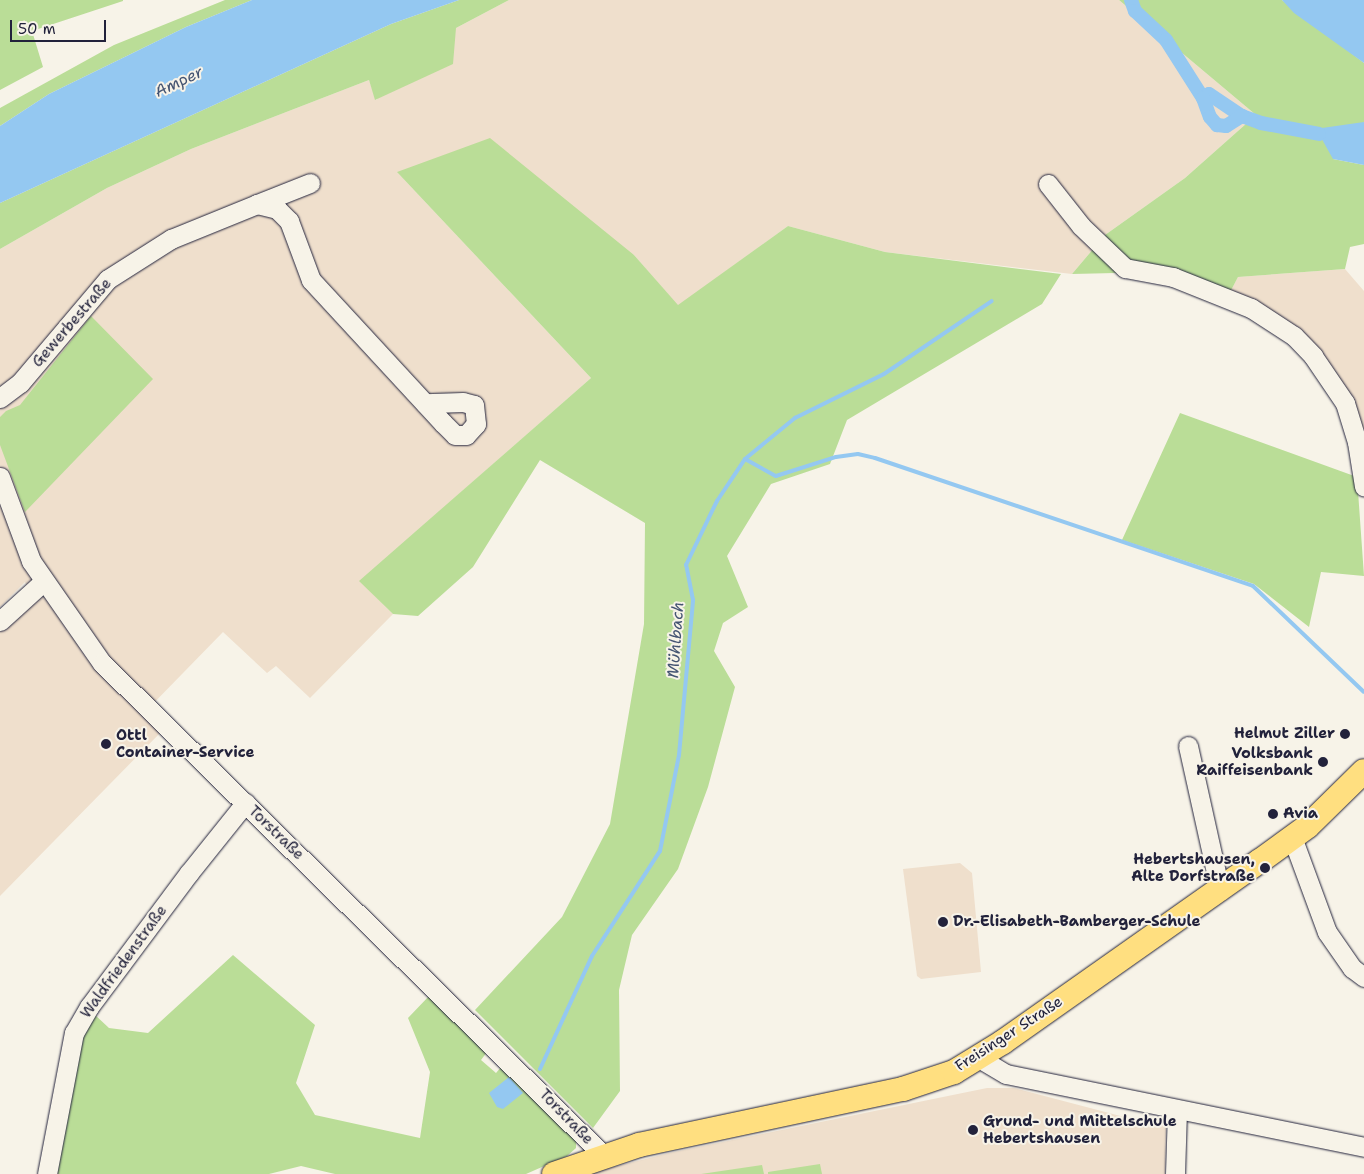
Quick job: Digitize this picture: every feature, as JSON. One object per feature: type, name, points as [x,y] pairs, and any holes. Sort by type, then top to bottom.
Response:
[{"type":"main road","name":"Freisinger Straße","points":[[554,1174],[603,1155],[902,1089],[954,1072],[978,1058],[1220,890],[1292,837],[1326,809],[1364,771]]},
{"type":"street","name":"Gewerbestraße","points":[[0,398],[20,383],[108,279],[171,239],[310,183]]},
{"type":"street","points":[[1048,184],[1081,226],[1125,268],[1173,277],[1251,308],[1294,336],[1337,387],[1361,441],[1364,486]]},
{"type":"street","points":[[257,204],[277,209],[290,221],[311,280],[425,403]]},
{"type":"street","name":"Torstraße","points":[[0,476],[16,526],[43,582],[102,664],[603,1155]]},
{"type":"street","points":[[0,621],[43,582]]},
{"type":"street","points":[[1188,746],[1220,890]]},
{"type":"street","name":"Waldfriedenstraße","points":[[47,1174],[74,1032],[89,1007],[189,873],[245,803]]},
{"type":"street","points":[[1292,837],[1327,932],[1352,968],[1364,978]]},
{"type":"street","points":[[978,1058],[1006,1074],[1112,1094],[1177,1110],[1364,1147]]},
{"type":"street","points":[[1175,1174],[1177,1110]]},
{"type":"shaded area","points":[[509,0],[1119,0],[1256,115],[1185,178],[1105,235],[1072,274],[885,252],[788,226],[678,306],[634,255],[398,173],[591,378],[360,581],[393,614],[310,698],[276,666],[267,673],[223,632],[144,713],[162,731],[0,896],[0,632],[33,600],[25,582],[0,607],[0,249],[107,188],[191,149],[369,80],[376,100],[456,28]]},
{"type":"shaded area","points":[[1345,269],[1364,291],[1364,439],[1305,356],[1282,336],[1225,302],[1238,277]]},
{"type":"shaded area","name":"Dr.-Elisabeth-Bamberger-Schule","points":[[960,863],[972,873],[981,972],[921,979],[917,976],[903,869]]},
{"type":"shaded area","name":"Grund- und Mittelschule Hebertshausen","points":[[987,1088],[1014,1088],[1128,1118],[1163,1121],[1166,1126],[1165,1174],[586,1174],[669,1153]]},
{"type":"green space","points":[[0,0],[123,1],[32,31],[43,67],[0,90]]},
{"type":"green space","points":[[225,0],[252,0],[186,27],[49,94],[0,126],[0,108],[114,45]]},
{"type":"green space","points":[[459,0],[509,0],[456,28],[453,64],[375,100],[369,80],[191,149],[107,188],[0,249],[0,203],[391,24]]},
{"type":"green space","points":[[1119,0],[1282,0],[1364,63],[1364,122],[1333,159],[1364,165],[1364,244],[1350,247],[1345,269],[1238,277],[1225,302],[1142,277],[1115,273],[1072,274],[1105,235],[1185,178],[1256,115]]},
{"type":"green space","points":[[490,138],[634,255],[678,305],[788,226],[885,252],[1061,274],[1042,304],[847,420],[830,464],[771,484],[727,556],[748,607],[723,623],[714,651],[735,687],[708,787],[678,869],[632,935],[619,990],[620,1091],[593,1128],[475,1010],[562,917],[610,824],[644,624],[645,523],[540,460],[473,567],[418,616],[393,614],[359,581],[591,378],[397,172]]},
{"type":"green space","points":[[91,316],[153,379],[25,512],[0,445],[0,417],[6,411],[20,405]]},
{"type":"green space","points":[[1180,413],[1357,477],[1364,576],[1321,572],[1309,627],[1254,584],[1122,540]]},
{"type":"green space","points":[[233,955],[315,1025],[296,1083],[315,1115],[420,1138],[430,1072],[408,1018],[430,995],[487,1052],[481,1060],[496,1073],[502,1066],[576,1139],[576,1148],[567,1156],[526,1174],[335,1174],[301,1166],[269,1174],[51,1174],[78,1033],[94,1014],[109,1028],[148,1033]]},
{"type":"green space","points":[[820,1164],[822,1174],[768,1174],[768,1172]]},
{"type":"green space","points":[[762,1165],[764,1174],[701,1174]]},
{"type":"water","name":"Amper","points":[[252,0],[459,0],[391,24],[0,203],[0,126],[49,94],[186,27]]},
{"type":"water","points":[[1282,0],[1364,0],[1364,63],[1294,13]]},
{"type":"water","points":[[1364,122],[1364,165],[1333,159],[1319,134],[1322,128]]},
{"type":"water","points":[[509,1077],[523,1093],[503,1109],[497,1107],[489,1093]]},
{"type":"waterway","points":[[1131,0],[1135,11],[1166,40],[1203,98],[1209,94],[1242,116],[1261,123],[1319,134]]},
{"type":"waterway","points":[[1203,98],[1210,117],[1217,125],[1226,126],[1242,116]]},
{"type":"waterway","name":"Mühlbach","points":[[540,1069],[592,956],[660,851],[679,755],[693,600],[686,565],[717,501],[745,459],[795,418],[884,374],[992,301]]},
{"type":"waterway","points":[[745,459],[776,476],[836,457],[858,454],[875,458],[1253,586],[1364,692]]},
{"type":"place","name":"Helmut Ziller","points":[[1345,734]]},
{"type":"place","name":"Ottl Container-Service","points":[[106,744]]},
{"type":"place","name":"Volksbank Raiffeisenbank","points":[[1323,762]]},
{"type":"place","name":"Avia","points":[[1273,814]]},
{"type":"place","name":"Hebertshausen, Alte Dorfstraße","points":[[1265,868]]},
{"type":"place","name":"Dr.-Elisabeth-Bamberger-Schule","points":[[943,922]]},
{"type":"place","name":"Grund- und Mittelschule Hebertshausen","points":[[973,1130]]}]
